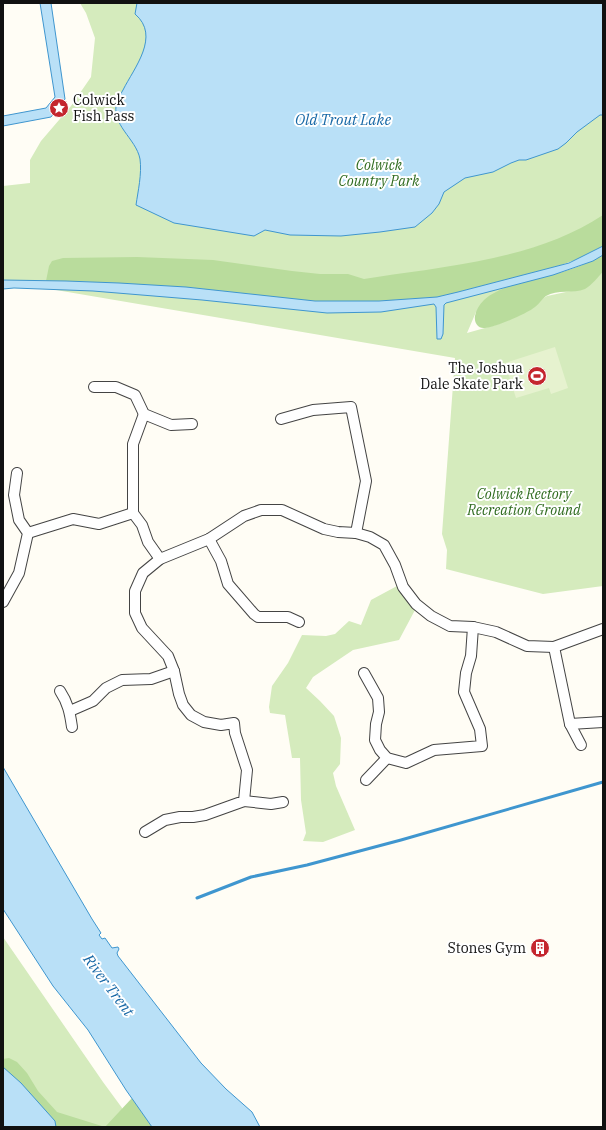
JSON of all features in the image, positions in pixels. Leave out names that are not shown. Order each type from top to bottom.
[{"type":"street","points":[[101,376],[98,387],[116,387],[135,395],[144,414],[171,425],[192,424]]},
{"type":"street","points":[[281,419],[313,410],[350,408],[366,481],[356,533]]},
{"type":"street","points":[[144,414],[133,444],[133,513],[142,525],[148,542],[160,558]]},
{"type":"street","points":[[3,602],[19,573],[28,533],[19,520],[14,495],[13,478]]},
{"type":"street","points":[[244,801],[247,770],[235,733],[234,723],[221,725],[209,723],[191,715],[183,705],[174,671],[168,656],[142,628],[135,612],[135,591],[143,573],[160,558],[209,539],[244,516],[261,510],[282,510],[324,529],[338,532],[356,533],[370,537],[384,545],[395,565],[404,587],[416,604],[432,616],[450,626],[473,627],[496,632],[527,646],[554,647],[603,629]]},
{"type":"street","points":[[28,533],[73,519],[99,524],[133,513]]},
{"type":"street","points":[[209,539],[221,561],[228,584],[254,614],[258,617],[288,617],[299,622]]},
{"type":"street","points":[[364,673],[378,698],[379,712],[376,724],[375,740],[380,750],[388,758],[406,764],[434,750],[482,746],[480,729],[464,692],[466,673],[471,656],[473,627]]},
{"type":"street","points":[[554,647],[570,724],[581,745]]},
{"type":"street","points":[[70,711],[93,701],[106,688],[122,680],[151,679],[174,671]]},
{"type":"street","points":[[60,691],[70,711],[72,727]]},
{"type":"street","points":[[570,724],[603,722]]},
{"type":"street","points":[[366,780],[388,758]]},
{"type":"street","points":[[145,832],[165,820],[180,817],[193,817],[244,801],[272,804],[283,802]]},
{"type":"green space","name":"Colwick Country Park","points":[[80,3],[603,3],[603,242],[476,312],[467,333],[499,324],[547,296],[585,288],[603,272],[603,586],[543,594],[446,569],[447,550],[442,534],[455,358],[3,281],[3,186],[30,183],[30,160],[41,141],[71,106],[91,77],[95,38],[86,13]]},
{"type":"green space","points":[[603,215],[603,246],[578,259],[561,265],[437,297],[378,301],[315,301],[166,286],[75,281],[46,281],[49,266],[52,261],[63,258],[137,257],[213,260],[320,274],[348,274],[364,279],[464,264],[523,251],[578,230]]},
{"type":"green space","points":[[603,255],[603,272],[585,289],[550,294],[526,313],[496,326],[483,328],[478,326],[476,323],[475,316],[479,306],[491,295],[516,284],[572,269]]},
{"type":"green space","name":"The Joshua Dale Skate Park","points":[[555,347],[568,388],[551,394],[549,388],[516,398],[505,363]]},
{"type":"green space","points":[[397,586],[415,610],[399,640],[353,650],[313,677],[306,688],[334,716],[341,738],[340,764],[333,773],[336,786],[355,830],[323,842],[303,841],[306,833],[301,800],[300,758],[292,758],[285,715],[270,713],[269,707],[272,686],[288,663],[302,635],[326,636],[335,634],[349,621],[361,625],[371,600]]},
{"type":"green space","points":[[3,937],[103,1082],[136,1127],[3,1127]]},
{"type":"green space","points":[[9,1058],[17,1062],[27,1073],[38,1091],[57,1112],[105,1127],[56,1127],[55,1121],[21,1083],[3,1067],[3,1059]]},
{"type":"green space","points":[[132,1098],[152,1127],[105,1127]]},
{"type":"water","points":[[40,3],[51,3],[65,99],[51,117],[3,126],[3,116],[46,108],[55,97]]},
{"type":"water","name":"Old Trout Lake","points":[[137,3],[603,3],[603,115],[600,115],[577,132],[558,149],[526,160],[519,160],[493,172],[465,178],[444,192],[439,204],[432,213],[415,227],[341,236],[290,235],[265,230],[254,236],[174,223],[136,205],[140,176],[140,159],[138,151],[117,117],[117,100],[143,52],[146,42],[146,32],[142,23],[135,14]]},
{"type":"water","points":[[603,246],[603,255],[593,261],[553,275],[446,303],[444,305],[443,334],[441,339],[437,339],[436,307],[434,304],[381,312],[327,313],[202,300],[93,291],[14,288],[3,289],[3,280],[66,281],[186,287],[315,301],[379,301],[437,297],[569,263]]},
{"type":"water","name":"River Trent","points":[[3,767],[101,933],[99,935],[102,939],[105,938],[112,948],[118,947],[118,956],[201,1063],[226,1089],[252,1112],[260,1127],[152,1127],[126,1090],[88,1030],[53,986],[3,909]]},
{"type":"water","points":[[3,1067],[21,1083],[55,1121],[56,1127],[3,1127]]},
{"type":"waterway","points":[[197,898],[251,877],[307,865],[401,840],[603,782]]},
{"type":"place","name":"Colwick Fish Pass","points":[[59,108]]},
{"type":"place","name":"The Joshua Dale Skate Park","points":[[537,376]]},
{"type":"place","name":"Stones Gym","points":[[540,948]]},
{"type":"park label","name":"Colwick Rectory Recreation Ground","points":[[524,502]]}]
